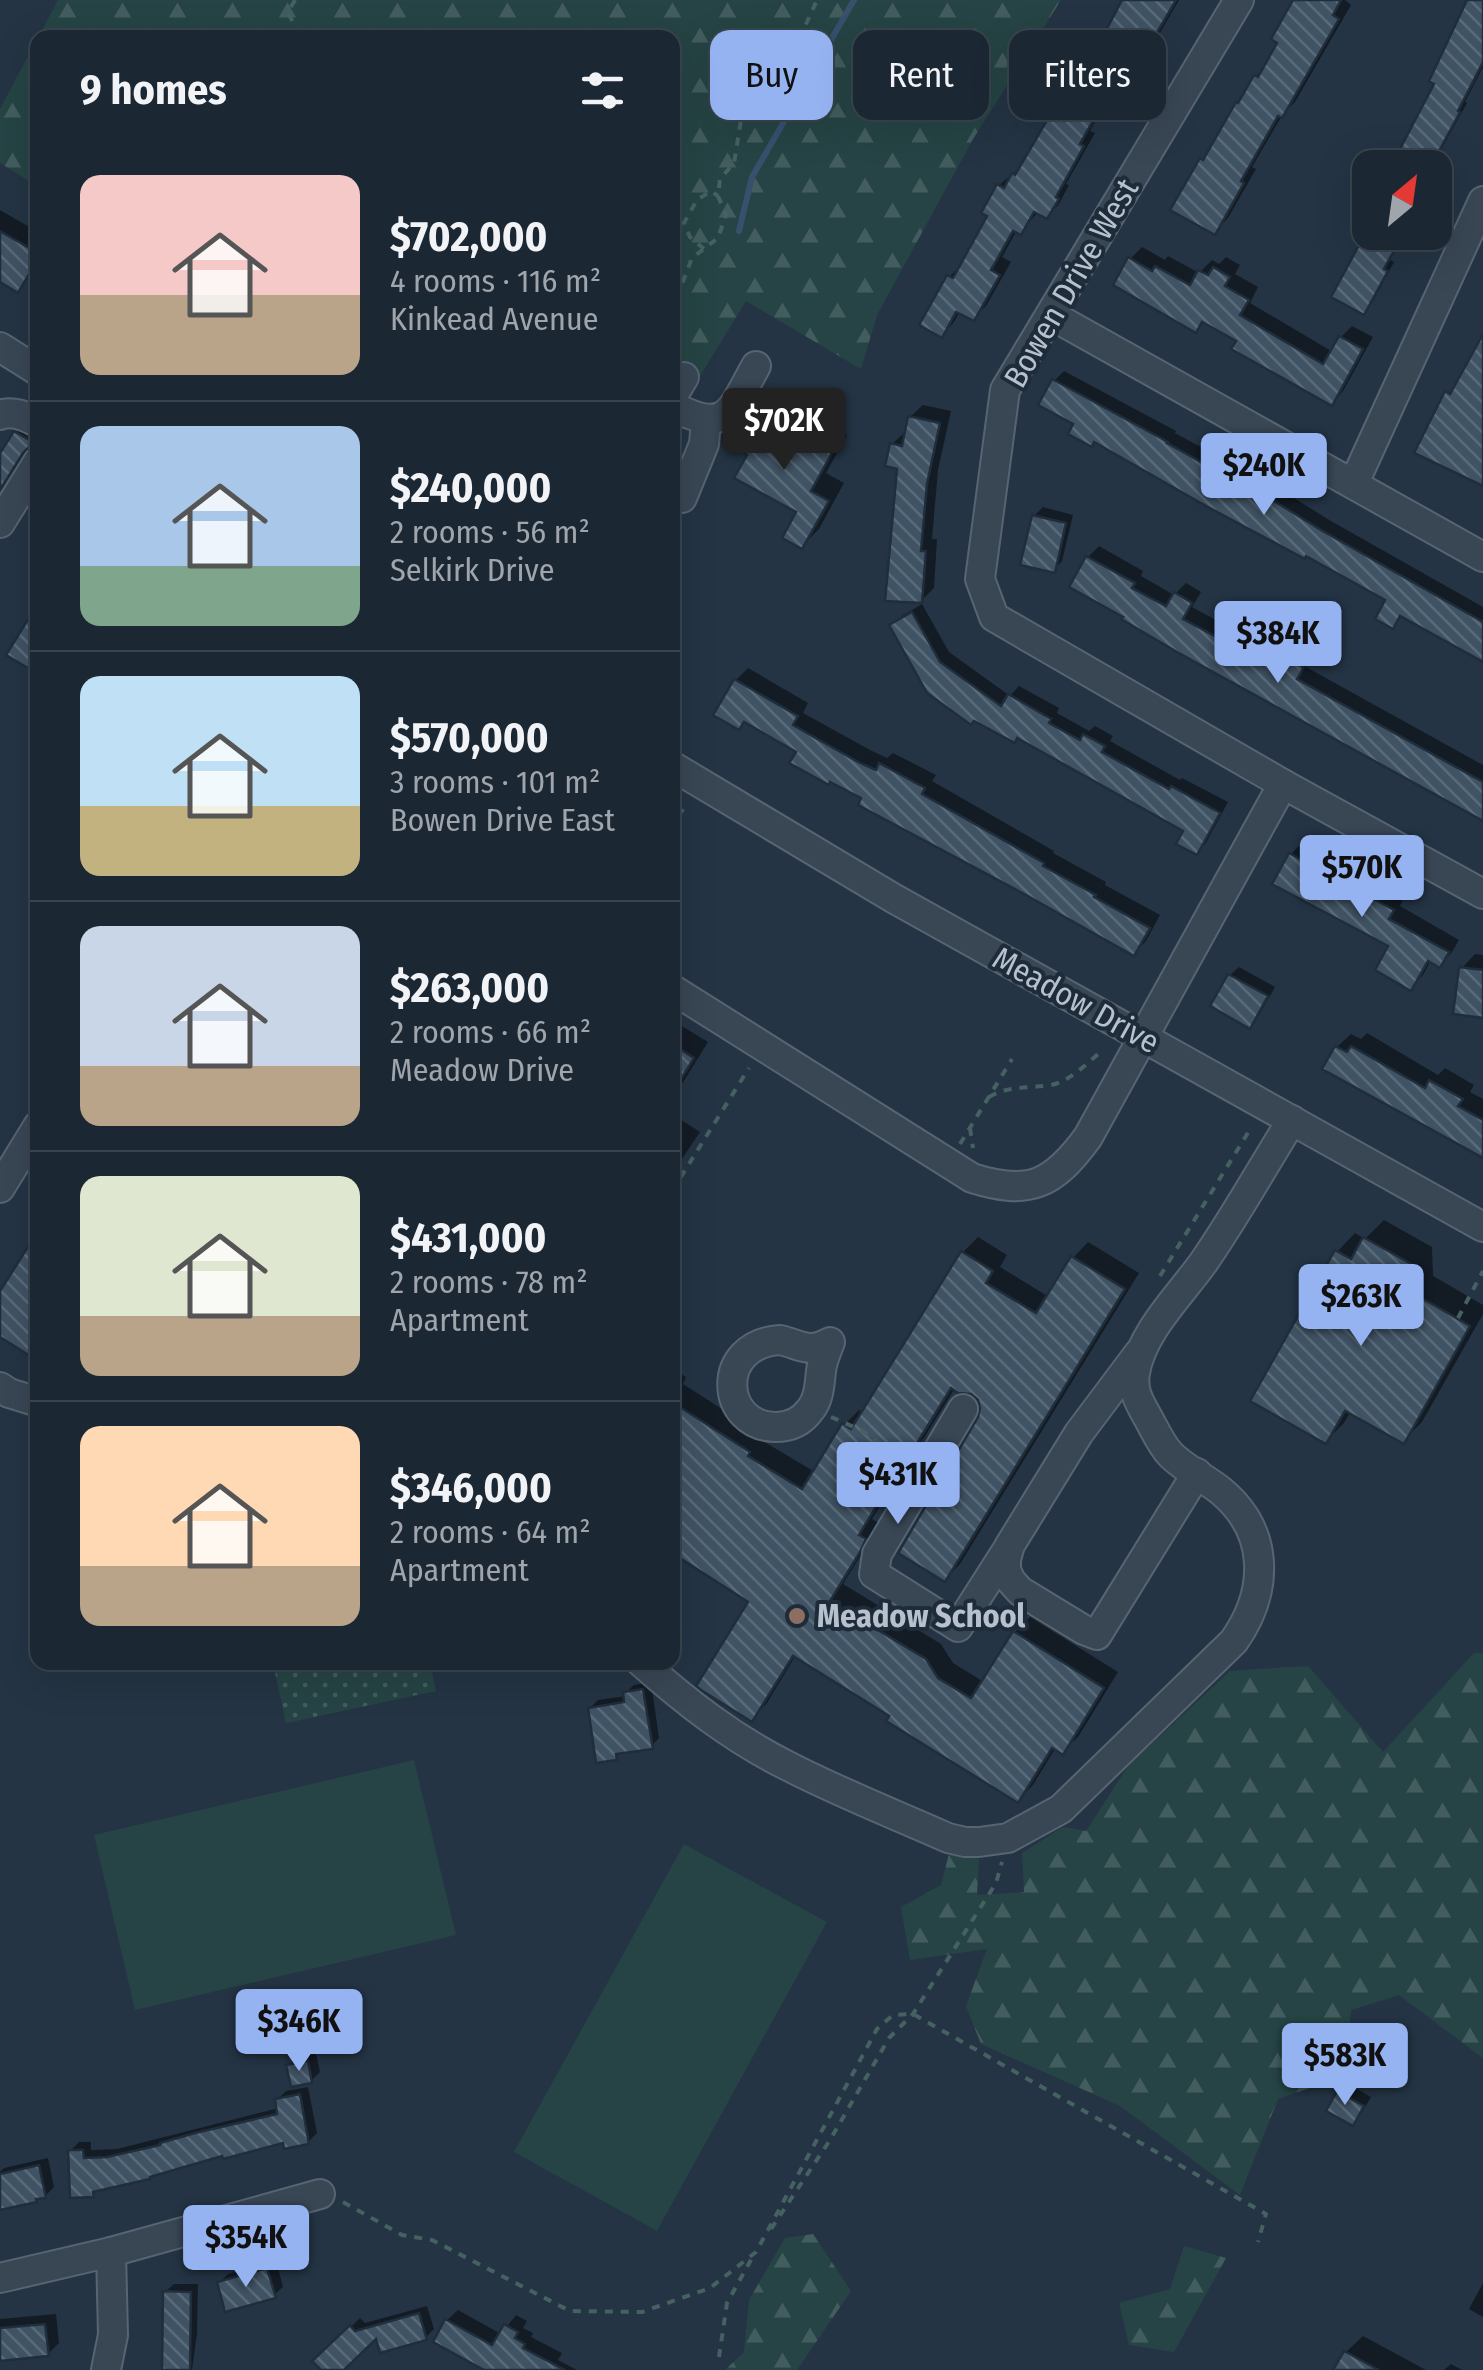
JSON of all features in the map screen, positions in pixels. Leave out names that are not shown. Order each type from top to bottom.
[{"type":"street","name":"Bowen Drive West","points":[[1239,0],[1005,390],[980,579],[994,616],[1283,784],[1483,894]]},
{"type":"street","points":[[1354,483],[1483,201]]},
{"type":"street","points":[[1051,315],[1483,558]]},
{"type":"street","points":[[0,347],[30,365]]},
{"type":"street","points":[[680,410],[706,421],[720,419],[736,402],[756,366]]},
{"type":"street","points":[[0,414],[8,412],[30,419]]},
{"type":"street","points":[[682,498],[704,444],[706,421]]},
{"type":"street","points":[[0,523],[30,475]]},
{"type":"street","name":"Meadow Drive","points":[[680,771],[893,898],[1483,1227]]},
{"type":"street","points":[[680,994],[972,1178],[999,1186],[1025,1186],[1049,1178],[1070,1162],[1088,1137],[1283,784]]},
{"type":"street","points":[[963,1409],[877,1554],[874,1574],[958,1628],[1079,1434],[1202,1264],[1292,1120]]},
{"type":"street","points":[[0,1188],[30,1139]]},
{"type":"street","points":[[650,1670],[696,1710],[786,1766],[948,1838],[979,1842],[1008,1838],[1061,1809],[1234,1641],[1246,1624],[1259,1583],[1256,1540],[1246,1520],[1225,1494],[1169,1454],[1137,1399],[1135,1373],[1143,1348]]},
{"type":"street","points":[[0,1387],[30,1399]]},
{"type":"street","points":[[1010,1545],[1006,1570],[1011,1582],[1036,1601],[1097,1634],[1197,1473]]},
{"type":"street","points":[[0,2278],[320,2194]]},
{"type":"street","points":[[106,2370],[114,2336],[110,2252]]},
{"type":"path","points":[[295,0],[288,12],[296,30]]},
{"type":"path","points":[[680,288],[692,258],[718,238],[726,215],[718,196],[720,179],[734,163],[742,114],[782,75],[817,0]]},
{"type":"path","points":[[704,250],[690,237],[684,223],[697,200],[711,191],[718,196]]},
{"type":"path","points":[[680,813],[683,808]]},
{"type":"path","points":[[989,1097],[1005,1088],[1061,1082],[1103,1050]]},
{"type":"path","points":[[958,1147],[1012,1059]]},
{"type":"path","points":[[680,1177],[754,1060]]},
{"type":"path","points":[[970,1128],[974,1156]]},
{"type":"path","points":[[1458,1318],[1483,1271]]},
{"type":"path","points":[[812,1408],[863,1431],[922,1478]]},
{"type":"path","points":[[320,2194],[336,2198],[402,2235],[432,2240],[570,2310],[642,2312],[710,2288],[756,2252],[830,2140],[889,2038],[914,2014],[996,1884],[1008,1838]]},
{"type":"path","points":[[719,2357],[727,2302],[876,2029],[893,2015],[914,2014],[1266,2214],[1258,2242]]},
{"type":"green space","points":[[58,0],[1061,0],[1042,30],[1009,30],[1009,82],[989,114],[989,30],[853,30],[853,120],[985,120],[877,315],[861,369],[746,301],[700,376],[680,365],[680,30],[42,30]]},
{"type":"green space","points":[[30,52],[30,182],[0,163],[0,109]]},
{"type":"green space","points":[[1474,1653],[1483,1653],[1483,2058],[1399,1995],[1351,2010],[1345,2076],[1278,2099],[1240,2195],[1120,2106],[981,2044],[966,2006],[987,1949],[910,1960],[901,1907],[941,1885],[949,1854],[979,1859],[977,1895],[1024,1892],[1022,1853],[1063,1827],[1086,1831],[1128,1766],[1230,1671],[1308,1666],[1383,1752]]},
{"type":"green space","points":[[275,1670],[432,1670],[436,1691],[286,1723]]},
{"type":"green space","points":[[414,1760],[456,1935],[135,2010],[94,1835]]},
{"type":"green space","points":[[684,1844],[827,1922],[657,2231],[514,2152]]},
{"type":"green space","points":[[813,2234],[851,2291],[797,2370],[725,2370],[744,2352],[749,2300],[785,2238]]},
{"type":"green space","points":[[1184,2246],[1226,2258],[1174,2352],[1129,2345],[1119,2303],[1170,2289]]},
{"type":"building","points":[[1122,0],[1176,0],[1159,30],[1106,30]]},
{"type":"building","points":[[1293,0],[1341,0],[1333,15],[1339,19],[1282,118],[1278,116],[1215,235],[1170,210],[1236,102],[1254,75],[1258,77],[1277,43],[1271,39]]},
{"type":"building","points":[[1467,0],[1483,0],[1483,62],[1440,150],[1399,150],[1434,84],[1429,81]]},
{"type":"building","points":[[1047,120],[1094,120],[1047,219],[1034,212],[1021,235],[1013,231],[991,270],[1000,275],[974,321],[956,312],[942,338],[919,325],[947,275],[953,278],[987,216],[981,213],[997,184],[1004,188],[1012,173],[1015,175]]},
{"type":"building","points":[[0,231],[30,248],[30,273],[18,293],[0,282]]},
{"type":"building","points":[[1356,250],[1394,250],[1384,269],[1388,271],[1364,315],[1331,297]]},
{"type":"building","points":[[1128,257],[1190,285],[1198,270],[1208,275],[1213,267],[1230,277],[1225,286],[1249,300],[1240,315],[1323,364],[1339,336],[1363,349],[1332,406],[1231,349],[1236,341],[1202,322],[1196,333],[1113,285]]},
{"type":"building","points":[[1483,334],[1483,486],[1414,453],[1445,391],[1450,394]]},
{"type":"building","points":[[1052,379],[1168,442],[1224,475],[1221,479],[1249,495],[1253,488],[1483,622],[1483,662],[1400,616],[1393,629],[1375,619],[1385,600],[1094,442],[1092,447],[1068,434],[1073,424],[1038,405]]},
{"type":"building","points":[[908,416],[940,423],[927,484],[921,551],[926,551],[922,603],[885,601],[897,469],[885,466],[890,443],[902,446]]},
{"type":"building","points":[[768,417],[832,453],[811,491],[829,501],[802,549],[782,538],[796,512],[734,478],[747,455],[722,441],[722,434],[737,427],[756,438]]},
{"type":"building","points":[[14,431],[30,440],[30,447],[0,490],[0,453]]},
{"type":"building","points":[[1032,515],[1066,523],[1055,573],[1020,565]]},
{"type":"building","points":[[1086,556],[1135,583],[1132,588],[1166,606],[1174,592],[1192,603],[1183,619],[1277,669],[1284,656],[1304,667],[1297,679],[1483,782],[1483,821],[1177,652],[1069,587]]},
{"type":"building","points":[[912,612],[940,662],[1001,706],[1008,694],[1051,719],[1049,723],[1080,740],[1083,734],[1105,746],[1102,752],[1220,813],[1197,855],[1176,844],[1183,831],[1017,738],[1015,743],[974,721],[971,725],[927,693],[889,625]]},
{"type":"building","points":[[30,616],[30,669],[6,655]]},
{"type":"building","points":[[734,679],[798,716],[793,725],[860,763],[876,770],[879,763],[925,788],[922,794],[1150,928],[1134,956],[858,805],[861,798],[789,763],[796,752],[744,722],[739,730],[713,715]]},
{"type":"building","points":[[1289,853],[1394,910],[1389,919],[1449,952],[1440,968],[1428,961],[1411,991],[1375,970],[1388,946],[1272,884]]},
{"type":"building","points":[[1459,967],[1483,970],[1483,1018],[1453,1014]]},
{"type":"building","points":[[1228,974],[1268,996],[1250,1029],[1210,1006]]},
{"type":"building","points":[[1335,1046],[1347,1052],[1351,1046],[1425,1088],[1429,1080],[1463,1099],[1458,1106],[1483,1120],[1483,1158],[1322,1069]]},
{"type":"building","points":[[680,1049],[694,1058],[680,1081]]},
{"type":"building","points":[[1363,1237],[1415,1266],[1415,1294],[1470,1326],[1404,1444],[1345,1411],[1326,1444],[1250,1401],[1335,1250],[1351,1259]]},
{"type":"building","points":[[30,1244],[30,1356],[0,1337],[0,1291]]},
{"type":"building","points":[[961,1251],[993,1271],[986,1283],[1036,1313],[1071,1256],[1125,1289],[945,1582],[898,1553],[978,1417],[978,1400],[951,1388],[909,1456],[892,1446],[871,1480],[886,1490],[859,1535],[866,1539],[860,1552],[830,1601],[926,1659],[938,1678],[971,1698],[1013,1631],[1104,1688],[1063,1755],[1052,1748],[1018,1803],[886,1721],[889,1716],[793,1656],[752,1722],[696,1686],[748,1602],[680,1558],[680,1407],[802,1489],[842,1423],[851,1429]]},
{"type":"building","points":[[643,1689],[653,1749],[616,1754],[617,1760],[596,1763],[588,1708],[624,1702],[623,1692]]},
{"type":"building","points":[[308,2061],[312,2083],[291,2087],[286,2065]]},
{"type":"building","points":[[1337,2091],[1364,2106],[1353,2126],[1326,2111]]},
{"type":"building","points":[[300,2094],[309,2144],[284,2149],[283,2143],[223,2159],[222,2156],[93,2192],[94,2197],[70,2198],[68,2150],[83,2150],[84,2158],[107,2157],[160,2145],[277,2114],[275,2099]]},
{"type":"building","points":[[39,2165],[46,2198],[0,2210],[0,2174]]},
{"type":"building","points":[[267,2268],[276,2298],[225,2312],[217,2282]]},
{"type":"building","points":[[163,2291],[191,2292],[190,2370],[162,2370]]},
{"type":"building","points":[[419,2313],[427,2340],[380,2353],[376,2339],[344,2370],[321,2370],[312,2361],[350,2325],[355,2331]]},
{"type":"building","points":[[445,2319],[492,2345],[504,2324],[518,2332],[515,2338],[525,2344],[523,2348],[565,2370],[484,2370],[433,2342]]},
{"type":"building","points":[[45,2324],[49,2356],[0,2361],[0,2328]]},
{"type":"building","points":[[1344,2351],[1379,2370],[1333,2370]]},
{"type":"waterway","points":[[739,231],[752,177],[854,0]]},
{"type":"place","name":"Meadow School","points":[[797,1616]]}]
